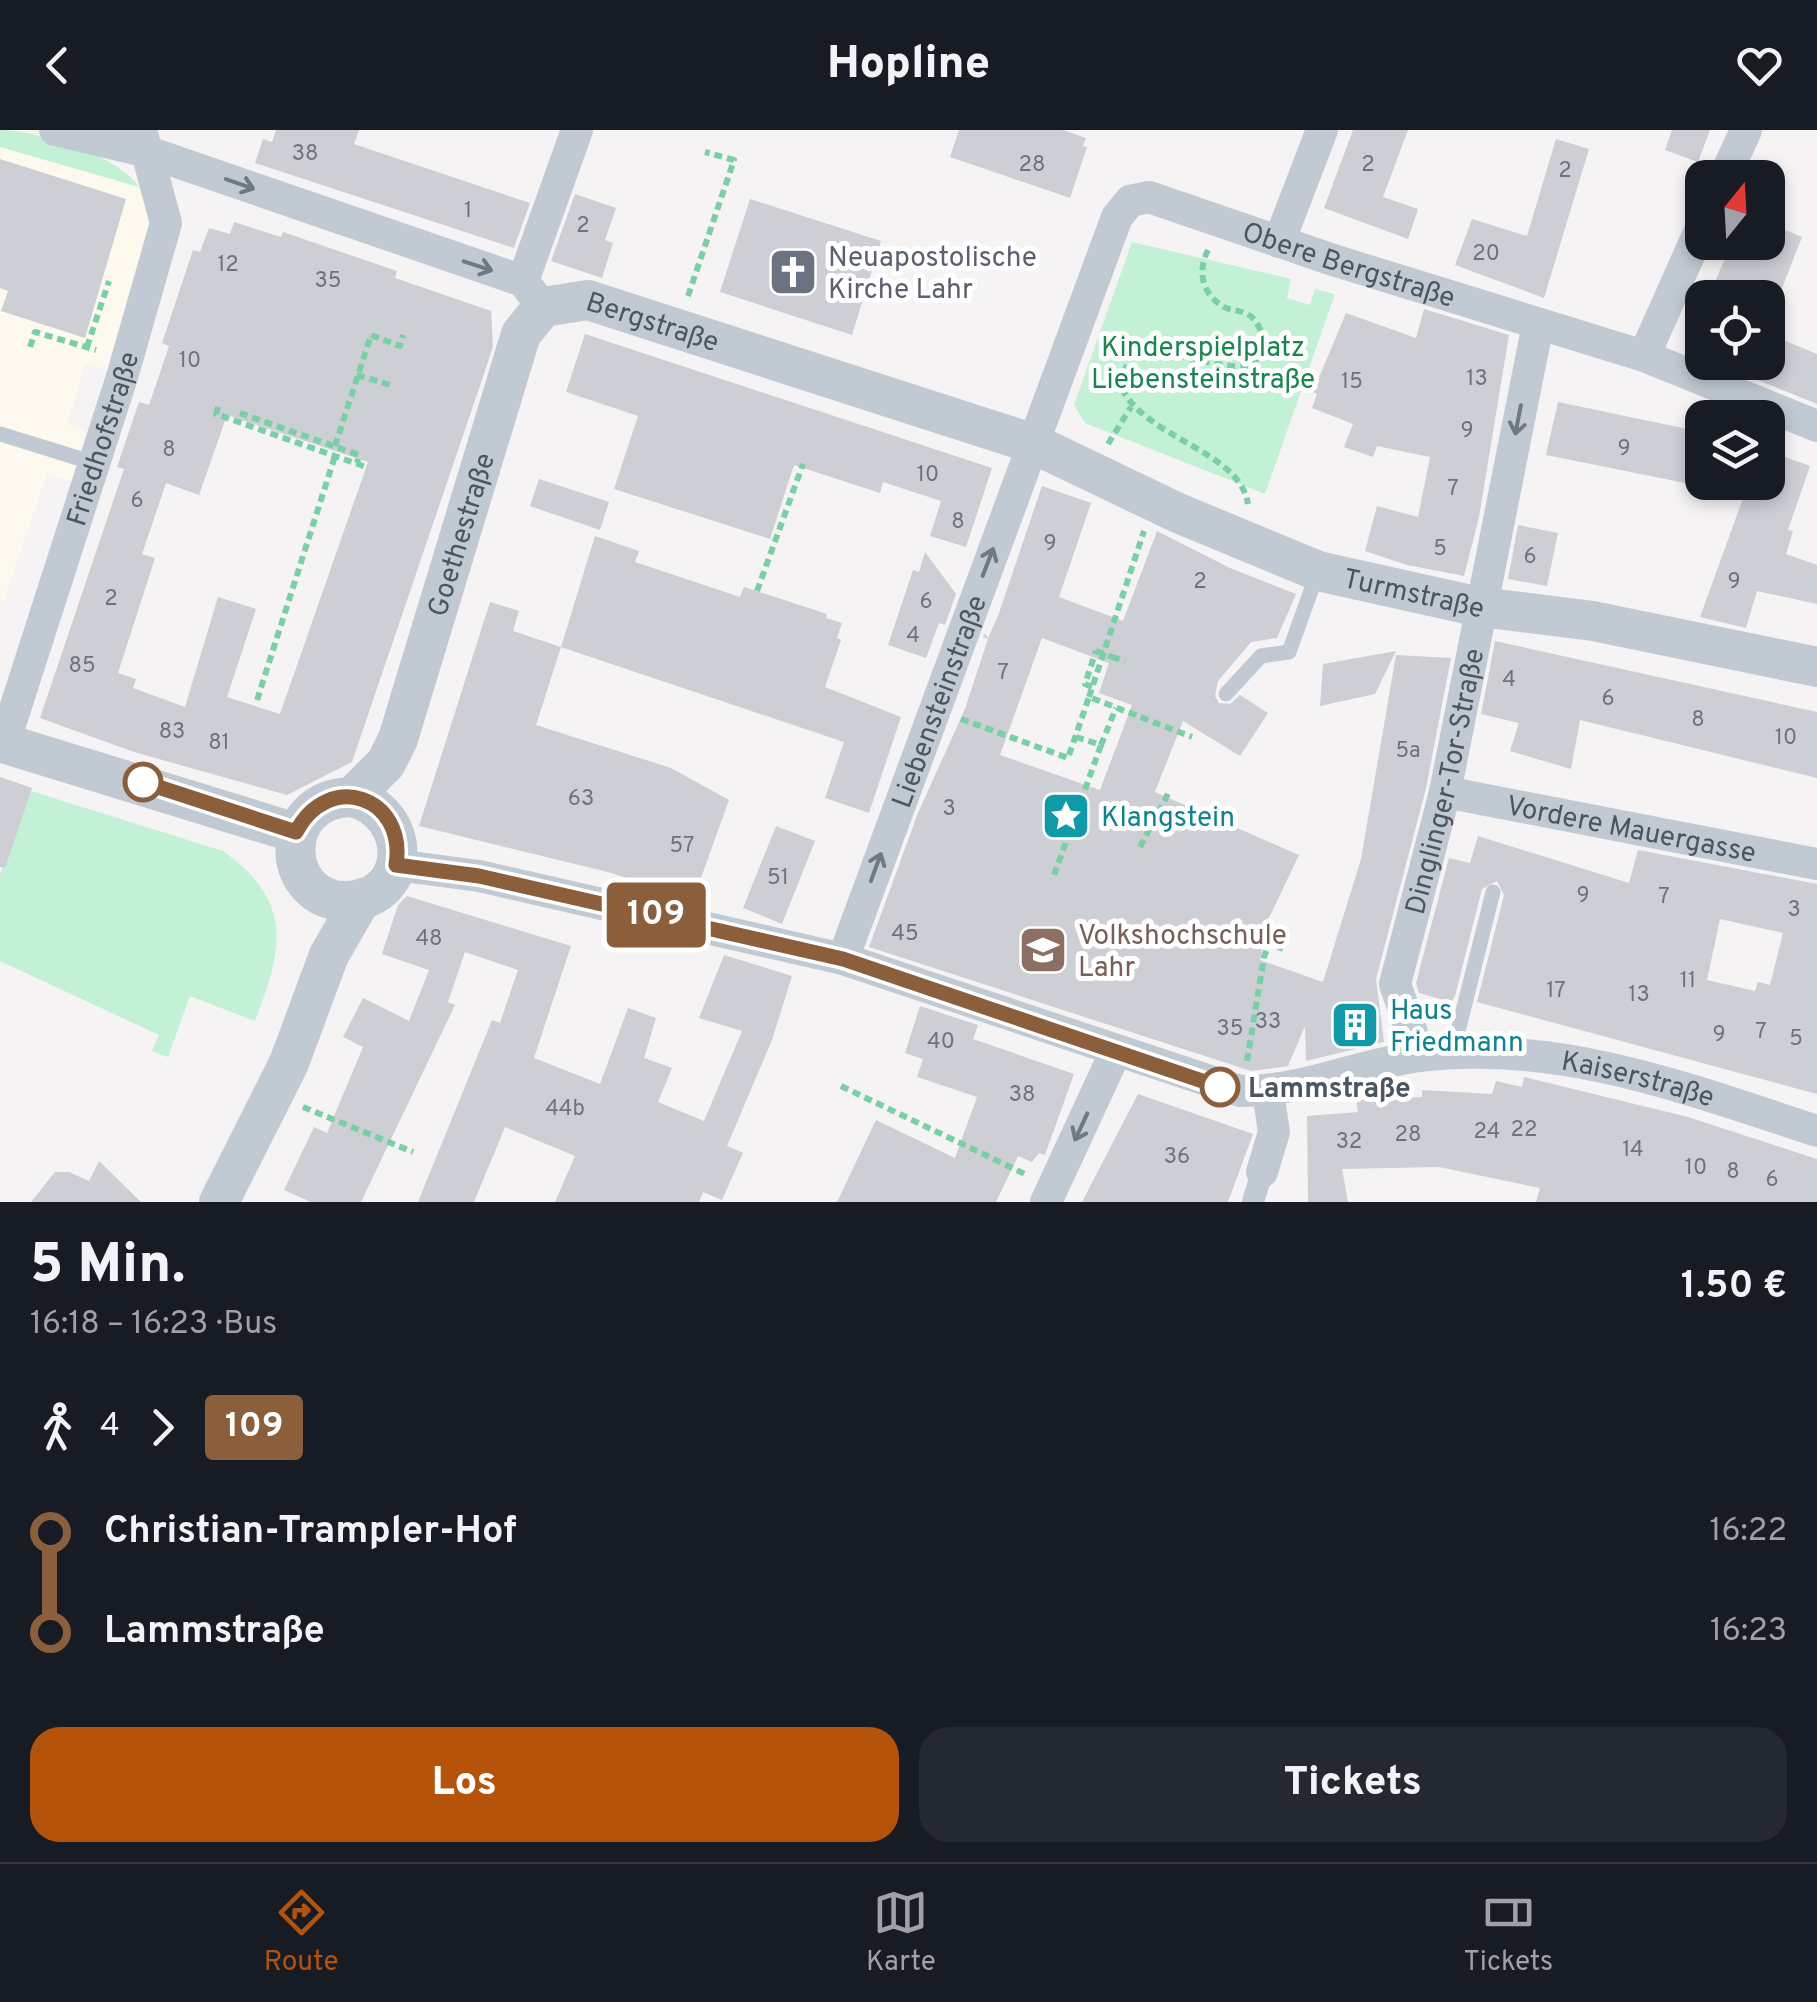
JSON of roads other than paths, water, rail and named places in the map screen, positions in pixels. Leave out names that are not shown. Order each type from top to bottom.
[{"type":"street","name":"Bergstraße","points":[[55,130],[144,141],[533,294],[588,300],[1034,444]]},
{"type":"street","points":[[533,294],[577,130]]},
{"type":"street","points":[[1279,242],[1322,130]]},
{"type":"street","points":[[1732,160],[1746,130]]},
{"type":"street","name":"Friedhofstraße","points":[[2,742],[94,463],[166,223],[144,141]]},
{"type":"street","name":"Obere Bergstraße","points":[[1034,444],[1117,217],[1130,201],[1149,197],[1279,242],[1644,356],[1817,426]]},
{"type":"street","points":[[1644,356],[1687,260]]},
{"type":"street","name":"Goethestraße","points":[[396,865],[397,836],[367,805],[398,739],[533,294]]},
{"type":"street","name":"Dinglinger-Tor-Straße","points":[[1436,1056],[1395,984],[1444,792],[1538,324]]},
{"type":"street","name":"Turmstraße","points":[[1034,444],[1154,502],[1318,570],[1480,606],[1594,621],[1817,667]]},
{"type":"street","name":"Liebensteinstraße","points":[[843,959],[1034,444]]},
{"type":"street","points":[[2,742],[296,832]]},
{"type":"street","name":"Vordere Mauergasse","points":[[1444,792],[1817,864]]},
{"type":"street","points":[[328,955],[320,894],[298,867],[296,832],[312,809],[324,802],[367,805]]},
{"type":"street","points":[[320,894],[348,901],[362,898],[377,891],[396,865],[479,876],[843,959],[1116,1051],[1254,1091],[1274,1132],[1258,1187]]},
{"type":"street","points":[[220,1202],[274,1095],[328,955],[362,898]]},
{"type":"street","points":[[1050,1194],[1116,1051]]},
{"type":"street","name":"Kaiserstraße","points":[[1254,1091],[1436,1056],[1501,1052],[1636,1072],[1817,1131]]},
{"type":"lane","points":[[0,434],[94,463]]},
{"type":"lane","points":[[1226,694],[1260,656],[1289,652],[1318,570]]},
{"type":"lane","points":[[1436,1056],[1493,892]]},
{"type":"place","name":"Neuapostolische Kirche Lahr","points":[[793,272]]},
{"type":"place","name":"Klangstein","points":[[1066,816]]},
{"type":"place","name":"Volkshochschule Lahr","points":[[1043,950]]},
{"type":"place","name":"Haus Friedmann","points":[[1355,1025]]},
{"type":"place","name":"Lammstraße","points":[[1220,1087]]},
{"type":"park label","name":"Kinderspielplatz Liebensteinstraße","points":[[1203,362]]}]
